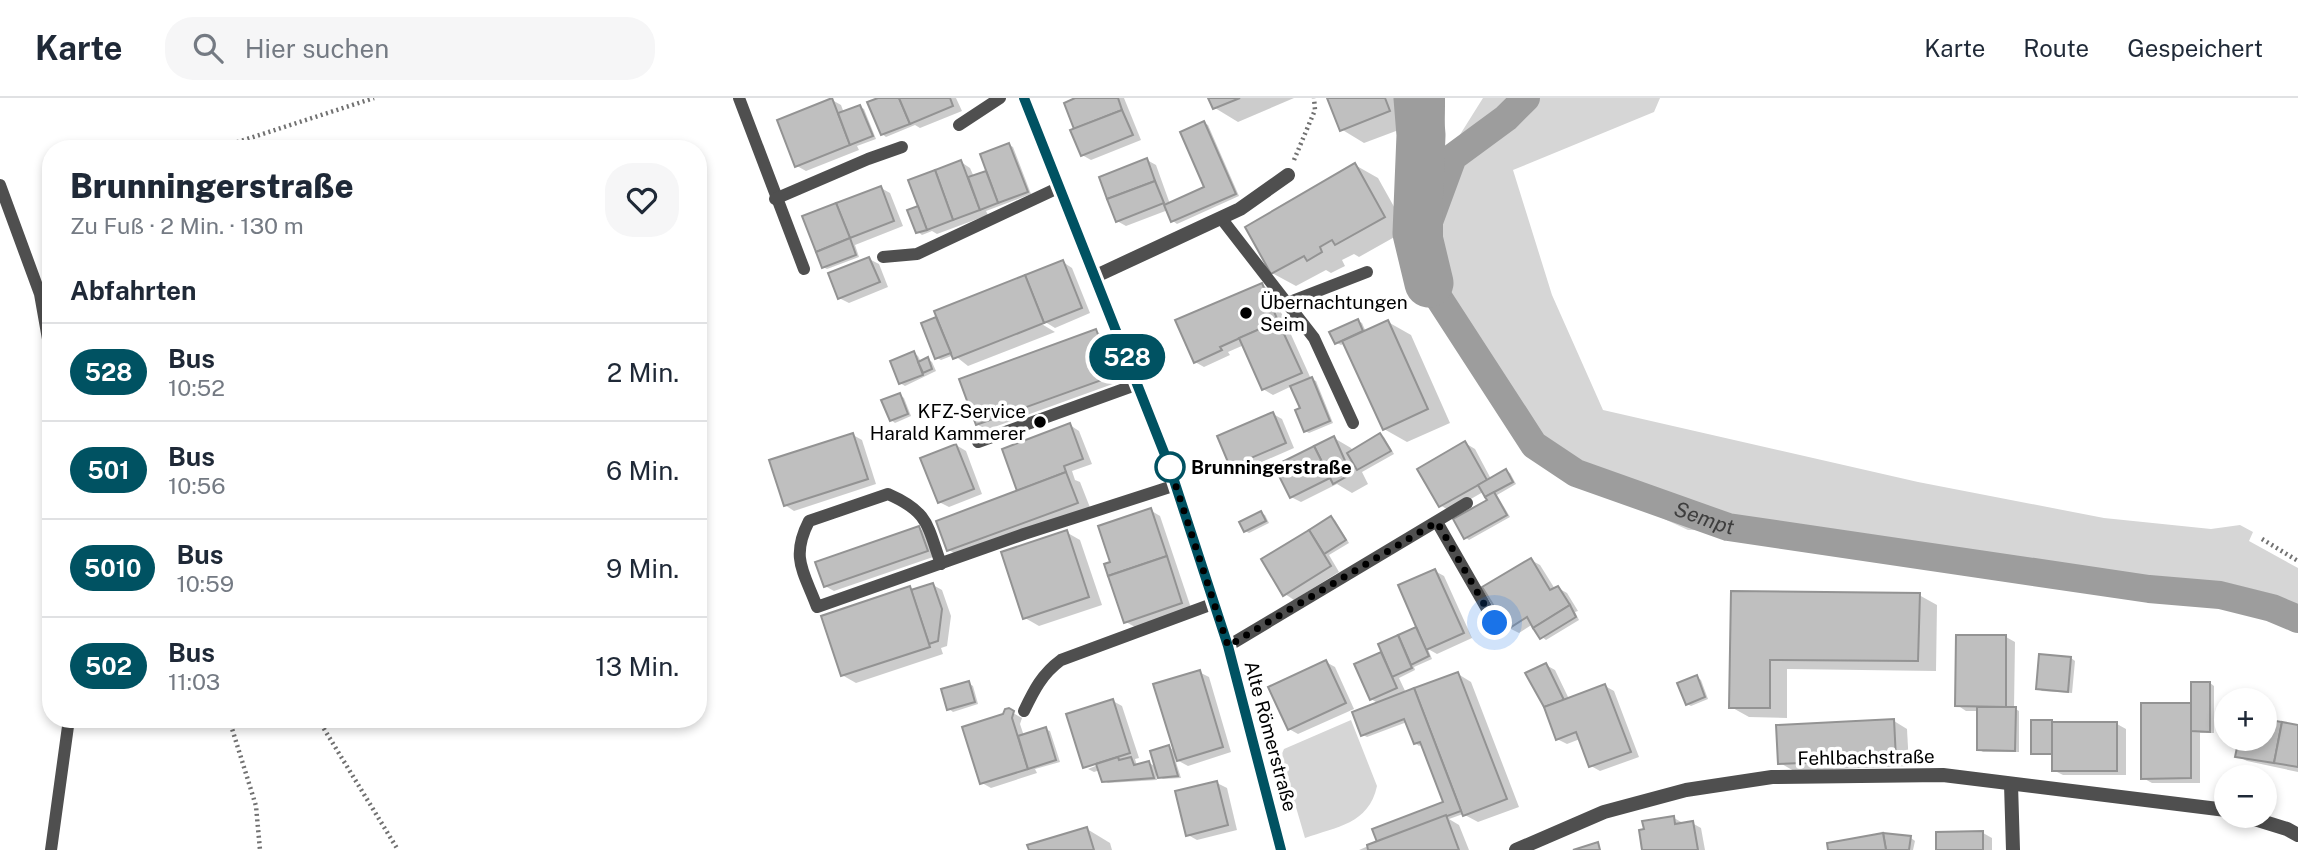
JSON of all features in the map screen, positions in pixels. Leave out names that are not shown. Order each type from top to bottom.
[{"type":"main road","name":"Alte Römerstraße","points":[[1024,98],[1176,485],[1228,646],[1281,850]]},
{"type":"street","points":[[1096,276],[1240,209],[1288,175]]},
{"type":"street","name":"Fehlbachstraße","points":[[1516,850],[1604,812],[1685,790],[1772,777],[1943,775],[2214,809]]},
{"type":"street","points":[[2011,784],[2013,850]]},
{"type":"street","points":[[2277,826],[2298,835]]},
{"type":"lane","points":[[739,98],[775,199],[804,269]]},
{"type":"lane","points":[[959,125],[1000,98]]},
{"type":"lane","points":[[775,199],[902,147]]},
{"type":"lane","points":[[0,185],[42,305]]},
{"type":"lane","points":[[883,257],[917,254],[1060,187]]},
{"type":"lane","points":[[1221,218],[1314,338],[1353,423]]},
{"type":"lane","points":[[1287,303],[1367,272]]},
{"type":"lane","points":[[978,442],[1138,384]]},
{"type":"lane","points":[[941,564],[924,518],[909,503],[888,494],[809,521],[800,539],[798,559],[817,607],[941,564],[1024,534],[1176,485]]},
{"type":"lane","points":[[1228,646],[1467,503]]},
{"type":"lane","points":[[1437,522],[1495,623]]},
{"type":"lane","points":[[1024,711],[1037,684],[1049,669],[1061,660],[1215,603]]},
{"type":"lane","points":[[51,850],[68,728]]},
{"type":"path","points":[[244,140],[374,98]]},
{"type":"path","points":[[1288,175],[1315,110],[1314,98]]},
{"type":"path","points":[[2262,540],[2298,561]]},
{"type":"path","points":[[232,728],[256,806],[260,850]]},
{"type":"path","points":[[323,728],[398,850]]},
{"type":"shaded area","points":[[1396,98],[1445,98],[1440,156],[1417,221],[1405,196],[1406,136],[1403,112]]},
{"type":"shaded area","points":[[1483,98],[1660,98],[1654,112],[1513,170],[1552,295],[1603,410],[1918,482],[2104,518],[2211,529],[2240,525],[2253,532],[2249,541],[2298,568],[2298,632],[2188,584],[1834,531],[1688,530],[1569,475],[1422,291],[1402,227]]},
{"type":"shaded area","points":[[1351,720],[1377,786],[1373,799],[1367,809],[1350,822],[1305,838],[1281,756],[1284,749]]},
{"type":"building","points":[[832,98],[850,145],[795,167],[777,120]]},
{"type":"building","points":[[878,98],[899,98],[910,124],[881,135],[867,102]]},
{"type":"building","points":[[899,98],[950,98],[953,106],[910,124]]},
{"type":"building","points":[[1075,98],[1118,98],[1122,110],[1074,129],[1064,103]]},
{"type":"building","points":[[1208,98],[1240,98],[1213,109]]},
{"type":"building","points":[[1327,98],[1385,98],[1390,111],[1340,131]]},
{"type":"building","points":[[860,105],[873,136],[850,145],[838,113]]},
{"type":"building","points":[[1122,110],[1133,135],[1081,156],[1070,130]]},
{"type":"building","points":[[1204,121],[1236,194],[1171,222],[1164,205],[1204,187],[1180,132]]},
{"type":"building","points":[[1009,143],[1028,192],[998,203],[980,154]]},
{"type":"building","points":[[1147,158],[1155,181],[1107,199],[1099,177]]},
{"type":"building","points":[[961,160],[980,210],[953,220],[935,170]]},
{"type":"building","points":[[1355,163],[1385,217],[1335,245],[1332,240],[1320,247],[1322,252],[1307,261],[1304,256],[1271,274],[1245,227]]},
{"type":"building","points":[[935,170],[953,220],[927,230],[908,180]]},
{"type":"building","points":[[986,171],[998,203],[980,210],[968,177]]},
{"type":"building","points":[[1155,181],[1164,203],[1116,222],[1107,199]]},
{"type":"building","points":[[881,186],[894,221],[850,238],[836,203]]},
{"type":"building","points":[[836,203],[850,238],[816,252],[802,216]]},
{"type":"building","points":[[918,206],[927,230],[916,233],[907,210]]},
{"type":"building","points":[[850,238],[856,255],[822,268],[816,252]]},
{"type":"building","points":[[869,257],[880,282],[838,299],[828,273]]},
{"type":"building","points":[[1063,260],[1082,308],[1044,323],[1025,275]]},
{"type":"building","points":[[1025,275],[1044,323],[953,359],[934,311]]},
{"type":"building","points":[[1262,283],[1278,321],[1220,347],[1222,350],[1194,363],[1175,320]]},
{"type":"building","points":[[936,317],[951,353],[935,359],[921,323]]},
{"type":"building","points":[[1358,319],[1363,331],[1335,344],[1329,332]]},
{"type":"building","points":[[1388,320],[1428,409],[1383,430],[1342,341]]},
{"type":"building","points":[[1278,321],[1302,373],[1262,390],[1239,338]]},
{"type":"building","points":[[1096,329],[1113,376],[976,425],[959,379]]},
{"type":"building","points":[[914,351],[923,375],[899,384],[890,361]]},
{"type":"building","points":[[928,357],[932,369],[923,373],[918,362]]},
{"type":"building","points":[[1312,377],[1330,421],[1304,432],[1295,410],[1300,408],[1290,386]]},
{"type":"building","points":[[900,393],[908,414],[890,421],[881,400]]},
{"type":"building","points":[[1273,412],[1286,443],[1230,467],[1217,436]]},
{"type":"building","points":[[1070,423],[1083,459],[1064,466],[1066,472],[1017,491],[1002,449]]},
{"type":"building","points":[[853,433],[868,479],[784,506],[769,460]]},
{"type":"building","points":[[1380,433],[1391,451],[1357,470],[1347,453]]},
{"type":"building","points":[[1334,436],[1351,474],[1333,484],[1314,446]]},
{"type":"building","points":[[1465,441],[1487,480],[1439,507],[1417,469]]},
{"type":"building","points":[[956,444],[974,489],[938,503],[920,458]]},
{"type":"building","points":[[1314,446],[1330,478],[1290,498],[1274,466]]},
{"type":"building","points":[[1506,469],[1513,482],[1485,497],[1478,485]]},
{"type":"building","points":[[1066,472],[1078,503],[947,551],[936,521]]},
{"type":"building","points":[[1494,492],[1507,515],[1464,539],[1453,519],[1487,500],[1485,497]]},
{"type":"building","points":[[1151,508],[1167,556],[1108,576],[1104,564],[1110,562],[1098,526]]},
{"type":"building","points":[[1261,511],[1266,521],[1244,532],[1239,522]]},
{"type":"building","points":[[1331,516],[1346,540],[1324,554],[1309,530]]},
{"type":"building","points":[[919,526],[928,551],[824,587],[815,562]]},
{"type":"building","points":[[1067,530],[1089,597],[1023,619],[1001,552]]},
{"type":"building","points":[[1309,530],[1331,566],[1283,596],[1261,559]]},
{"type":"building","points":[[1167,556],[1182,603],[1124,623],[1108,576]]},
{"type":"building","points":[[1531,558],[1550,590],[1558,586],[1570,605],[1533,628],[1527,617],[1508,629],[1482,587]]},
{"type":"building","points":[[1435,569],[1464,633],[1426,650],[1398,585]]},
{"type":"building","points":[[933,583],[942,609],[938,641],[929,644],[911,590]]},
{"type":"building","points":[[910,586],[930,647],[841,676],[821,616]]},
{"type":"building","points":[[1731,591],[1920,593],[1918,661],[1770,660],[1770,708],[1729,708]]},
{"type":"building","points":[[1570,605],[1576,617],[1540,639],[1533,628]]},
{"type":"building","points":[[1416,627],[1429,656],[1411,665],[1398,635]]},
{"type":"building","points":[[1398,635],[1412,668],[1392,677],[1378,644]]},
{"type":"building","points":[[1956,635],[2006,635],[2006,707],[1955,706]]},
{"type":"building","points":[[1381,652],[1397,688],[1370,700],[1354,664]]},
{"type":"building","points":[[2039,654],[2071,657],[2068,692],[2036,689]]},
{"type":"building","points":[[1326,660],[1346,703],[1288,730],[1268,687]]},
{"type":"building","points":[[1546,663],[1564,700],[1544,707],[1525,673]]},
{"type":"building","points":[[1200,670],[1223,747],[1177,761],[1153,684]]},
{"type":"building","points":[[1458,672],[1507,799],[1463,816],[1414,688]]},
{"type":"building","points":[[1697,675],[1705,697],[1686,705],[1677,683]]},
{"type":"building","points":[[969,681],[975,702],[947,710],[941,689]]},
{"type":"building","points":[[2191,682],[2210,682],[2210,732],[2191,731]]},
{"type":"building","points":[[1605,684],[1631,752],[1589,767],[1576,732],[1556,740],[1544,707]]},
{"type":"building","points":[[1414,688],[1461,811],[1377,842],[1372,829],[1443,802],[1420,742],[1414,744],[1404,719],[1361,736],[1352,712]]},
{"type":"building","points":[[1113,699],[1130,753],[1083,768],[1066,714]]},
{"type":"building","points":[[2141,703],[2191,703],[2191,778],[2141,779]]},
{"type":"building","points":[[1977,707],[2016,707],[2015,751],[1977,750]]},
{"type":"building","points":[[1005,709],[1014,711],[1012,718],[1028,769],[980,784],[962,727],[1003,714]]},
{"type":"building","points":[[1894,719],[1896,759],[1778,764],[1776,725]]},
{"type":"building","points":[[2031,720],[2052,720],[2052,754],[2031,754]]},
{"type":"building","points":[[2277,721],[2282,722],[2277,748]]},
{"type":"building","points":[[2052,722],[2117,722],[2117,771],[2052,771]]},
{"type":"building","points":[[2282,722],[2298,725],[2298,767],[2274,763]]},
{"type":"building","points":[[1046,727],[1056,760],[1028,769],[1018,736]]},
{"type":"building","points":[[1169,745],[1178,776],[1158,778],[1150,751]]},
{"type":"building","points":[[2236,751],[2276,751],[2274,763],[2235,757]]},
{"type":"building","points":[[1118,757],[1119,760],[1131,757],[1134,765],[1149,761],[1154,778],[1102,782],[1096,764]]},
{"type":"building","points":[[1217,781],[1228,825],[1186,836],[1175,791]]},
{"type":"building","points":[[1446,815],[1459,850],[1368,850],[1367,845]]},
{"type":"building","points":[[1674,816],[1675,824],[1693,821],[1698,850],[1642,850],[1639,830],[1644,829],[1642,821]]},
{"type":"building","points":[[1087,827],[1094,850],[1029,850],[1027,845]]},
{"type":"building","points":[[1983,831],[1983,850],[1936,850],[1936,832]]},
{"type":"building","points":[[1883,833],[1911,836],[1909,850],[1886,850]]},
{"type":"building","points":[[1883,833],[1886,850],[1828,850],[1827,843]]},
{"type":"building","points":[[1598,842],[1600,850],[1573,850]]},
{"type":"waterway","points":[[1418,98],[1421,135],[1417,233],[1429,283]]},
{"type":"waterway","name":"Sempt","points":[[1526,98],[1506,118],[1453,157],[1429,222],[1429,283],[1534,445],[1576,473],[1728,527],[2149,589],[2220,595],[2272,608],[2298,619]]},
{"type":"bus line","name":"528","points":[[1024,98],[1169,465],[1228,646],[1281,850]]},
{"type":"place","name":"Übernachtungen Seim","points":[[1246,313]]},
{"type":"place","name":"KFZ-Service Harald Kammerer","points":[[1040,422]]},
{"type":"place","name":"Brunningerstraße","points":[[1170,467]]},
{"type":"route","points":[[1170,467],[1169,465],[1228,646],[1437,522],[1495,623]]}]
